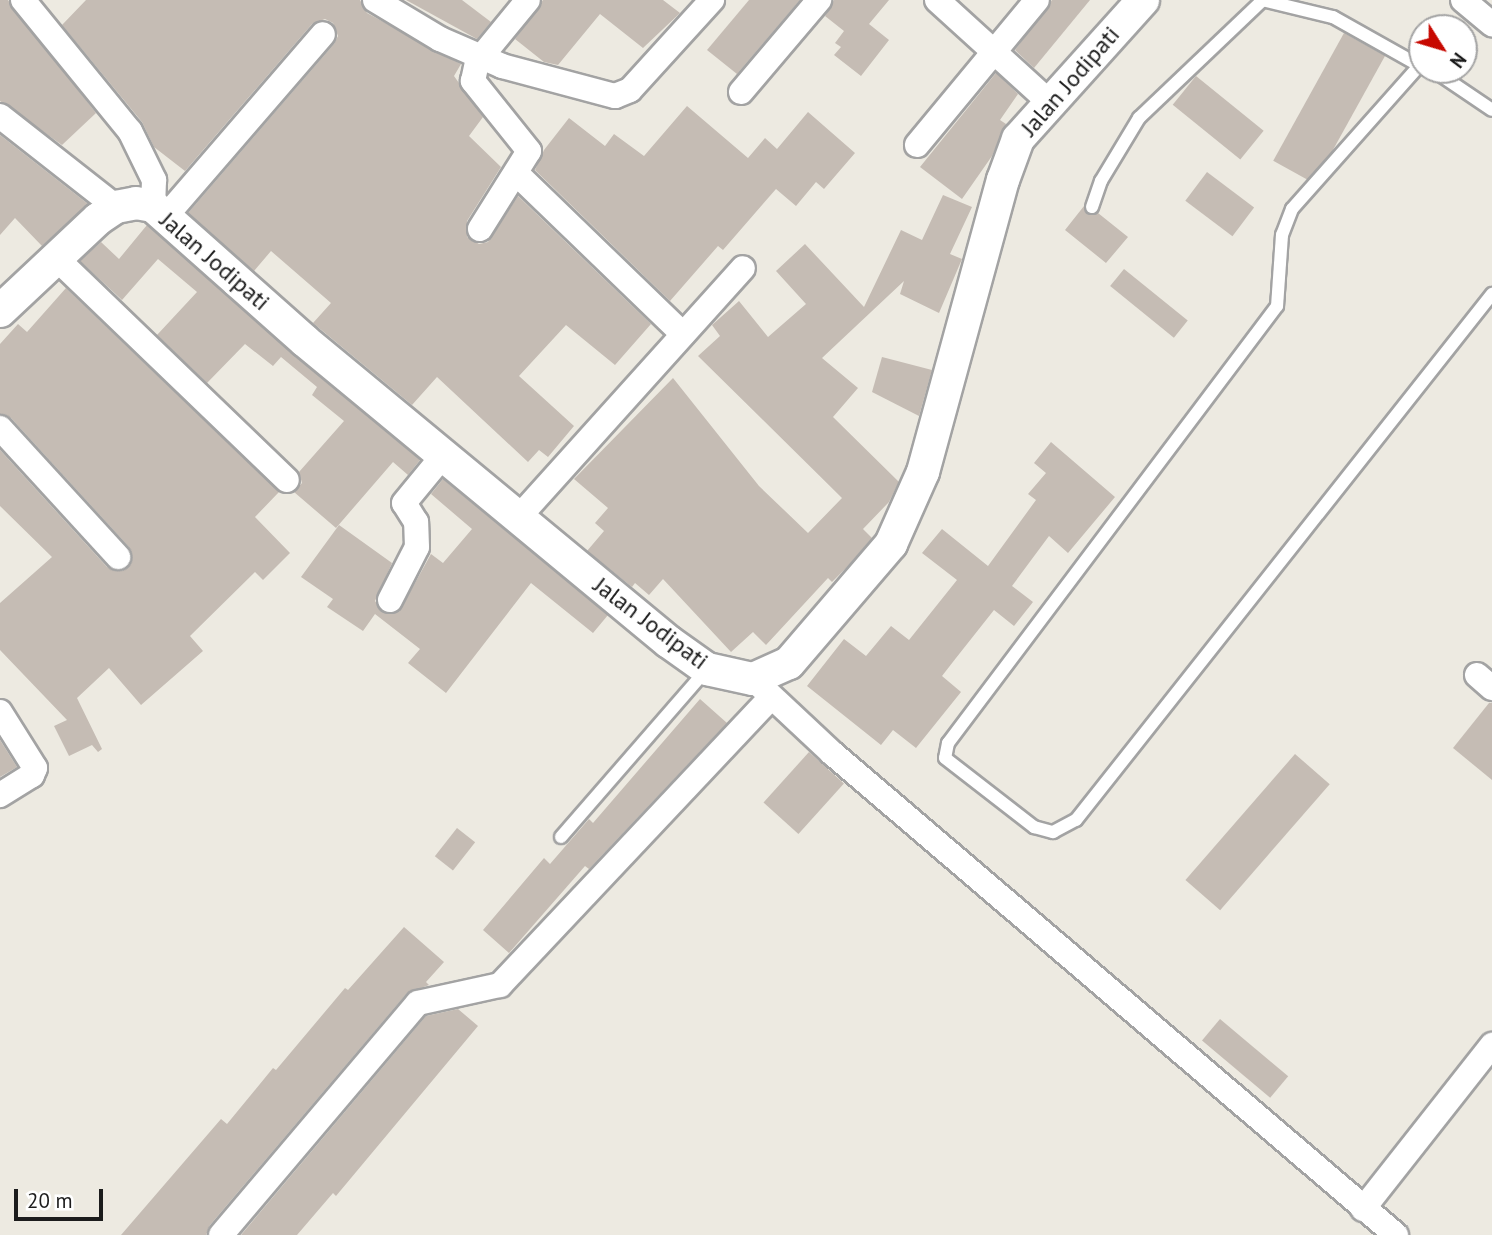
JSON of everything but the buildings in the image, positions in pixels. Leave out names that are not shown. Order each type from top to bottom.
[{"type":"street","points":[[23,0],[130,131],[154,180],[160,211]]},
{"type":"street","points":[[480,229],[528,149],[477,90],[478,63],[528,0]]},
{"type":"street","points":[[377,1],[478,63],[619,96],[630,90],[712,0]]},
{"type":"street","points":[[741,92],[819,0]]},
{"type":"street","points":[[937,0],[1048,101]]},
{"type":"street","points":[[917,145],[1037,0]]},
{"type":"street","name":"Jalan Jodipati","points":[[116,207],[136,203],[160,211],[305,341],[445,453],[518,518],[707,668],[761,688],[789,663],[891,544],[923,472],[1003,180],[1018,139],[1048,101],[1143,0]]},
{"type":"street","points":[[1462,0],[1492,24]]},
{"type":"street","points":[[160,211],[323,34]]},
{"type":"street","points":[[0,116],[116,207],[4,301]]},
{"type":"street","points":[[516,173],[682,334]]},
{"type":"street","points":[[54,257],[287,480]]},
{"type":"street","points":[[518,518],[743,268]]},
{"type":"street","points":[[0,428],[118,557]]},
{"type":"street","points":[[390,600],[417,547],[416,522],[410,496],[445,453]]},
{"type":"street","points":[[221,1235],[418,1003],[500,985],[761,688],[1396,1235]]},
{"type":"street","points":[[0,712],[35,768],[32,775],[0,794]]},
{"type":"street","points":[[1363,1209],[1492,1045]]},
{"type":"lane","points":[[1092,207],[1101,181],[1139,118],[1263,0],[1333,17],[1408,59]]},
{"type":"lane","points":[[1408,79],[1292,209],[1283,228],[1277,306],[947,743],[945,758],[1034,827],[1053,832],[1076,820],[1492,294]]},
{"type":"lane","points":[[1454,84],[1492,110]]},
{"type":"lane","points":[[561,837],[707,668]]}]
